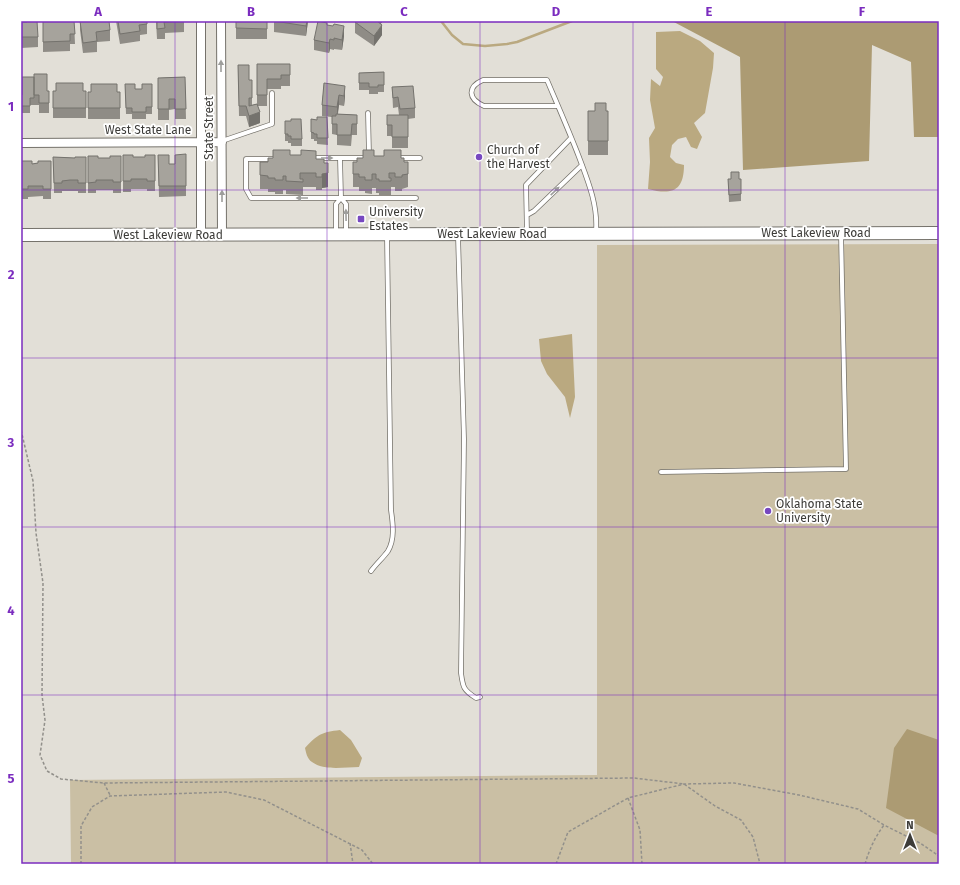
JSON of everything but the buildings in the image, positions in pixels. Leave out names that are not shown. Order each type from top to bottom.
[{"type":"main road","name":"West Lakeview Road","points":[[21,235],[939,233]]},
{"type":"street","name":"State Street","points":[[200,21],[202,234]]},
{"type":"street","name":"State Street","points":[[221,21],[222,234]]},
{"type":"street","name":"West State Lane","points":[[21,142],[222,142]]},
{"type":"lane","points":[[558,106],[484,106],[476,102],[472,97],[472,90],[476,84],[483,80],[547,80],[558,106],[582,165],[594,200],[597,219],[596,234]]},
{"type":"lane","name":"West State Lane","points":[[222,142],[272,124],[272,93]]},
{"type":"lane","points":[[368,113],[368,158]]},
{"type":"lane","points":[[527,234],[526,185],[571,138]]},
{"type":"lane","points":[[309,158],[376,158]]},
{"type":"lane","points":[[340,158],[341,198],[346,204],[341,234]]},
{"type":"lane","points":[[390,158],[420,158]]},
{"type":"lane","points":[[278,159],[246,159],[246,189],[251,198],[416,198]]},
{"type":"lane","points":[[527,215],[534,211],[582,165]]},
{"type":"lane","points":[[341,198],[336,204],[341,234]]},
{"type":"lane","points":[[371,571],[388,552],[393,528],[391,510],[387,234]]},
{"type":"lane","points":[[458,234],[464,439],[461,673],[462,686],[467,693],[476,698],[480,697]]},
{"type":"lane","points":[[661,472],[846,468],[842,234]]},
{"type":"path","points":[[21,430],[33,481],[36,533],[43,582],[42,695],[45,720],[40,755],[47,771],[61,779],[104,782],[634,778],[684,784],[734,783],[798,795],[858,809],[884,825],[920,843],[939,856]]},
{"type":"path","points":[[104,782],[110,796]]},
{"type":"path","points":[[556,864],[568,832],[628,798],[684,784],[715,806],[741,820],[753,837],[760,864]]},
{"type":"path","points":[[81,864],[81,826],[92,807],[110,796],[226,792],[264,800],[362,850],[373,864]]},
{"type":"path","points":[[628,798],[640,830],[642,864]]},
{"type":"path","points":[[866,864],[868,853],[877,834],[884,825]]},
{"type":"path","points":[[350,844],[353,864]]},
{"type":"shaded area","points":[[672,21],[939,21],[939,137],[914,137],[911,62],[872,45],[869,161],[743,170],[740,57]]},
{"type":"shaded area","points":[[680,31],[700,41],[714,53],[713,68],[705,113],[694,123],[702,137],[697,149],[691,147],[686,137],[678,139],[672,145],[670,157],[676,163],[684,165],[682,181],[675,189],[663,192],[648,189],[650,162],[649,138],[655,128],[650,100],[651,79],[660,86],[663,77],[656,69],[656,32]]},
{"type":"shaded area","name":"Oklahoma State University","points":[[939,244],[939,864],[71,864],[70,780],[597,775],[597,245]]},
{"type":"shaded area","points":[[572,334],[575,397],[570,418],[565,397],[547,374],[541,361],[539,339]]},
{"type":"shaded area","points":[[907,729],[939,740],[939,836],[886,808],[894,748]]},
{"type":"shaded area","points":[[340,730],[351,740],[362,758],[359,767],[328,768],[322,767],[310,761],[305,748],[309,743],[321,734]]},
{"type":"waterway","points":[[441,21],[452,35],[463,44],[485,46],[517,42],[572,21]]},
{"type":"place","name":"Church of the Harvest","points":[[479,157]]},
{"type":"place","name":"University Estates","points":[[361,219]]},
{"type":"place","name":"Oklahoma State University","points":[[768,511]]}]
